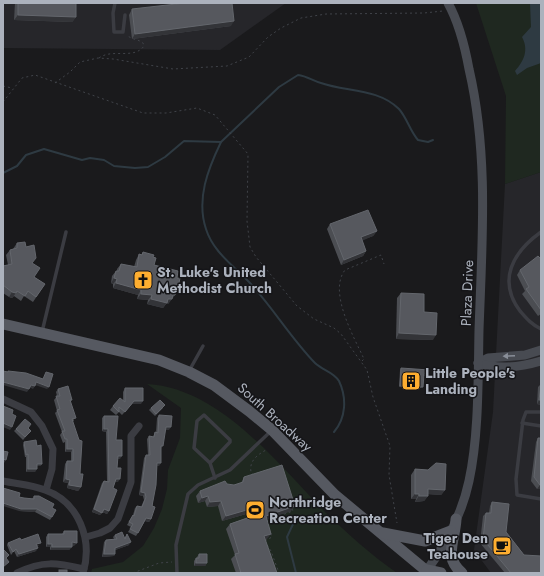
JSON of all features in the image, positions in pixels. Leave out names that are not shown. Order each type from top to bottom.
[{"type":"main road","name":"South Broadway","points":[[3,324],[140,355],[189,372],[226,393],[272,430],[336,495],[427,572],[441,573]]},
{"type":"main road","points":[[456,520],[451,557],[453,564],[462,573]]},
{"type":"main road","points":[[380,532],[425,541],[451,531]]},
{"type":"street","name":"Plaza Drive","points":[[427,572],[456,520],[470,479],[475,434],[483,175],[481,138],[477,106],[467,59],[451,5]]},
{"type":"street","points":[[478,363],[488,358],[525,355],[541,350]]},
{"type":"street","points":[[478,363],[487,366],[506,367],[527,365],[541,361]]},
{"type":"street","points":[[3,399],[31,412],[42,426],[52,449],[52,469],[46,490]]},
{"type":"street","points":[[86,537],[110,528],[118,519],[131,482],[131,436],[139,426]]},
{"type":"street","points":[[3,480],[46,490],[62,500],[74,512],[86,537],[87,554],[83,571],[58,563],[44,563],[17,573]]},
{"type":"lane","points":[[116,3],[113,14],[113,30],[117,33],[124,32],[125,15]]},
{"type":"lane","points":[[42,333],[66,232]]},
{"type":"lane","points":[[541,232],[516,257],[512,263],[509,277],[509,288],[516,305],[530,324],[541,329]]},
{"type":"lane","points":[[189,372],[203,346]]},
{"type":"lane","points":[[541,412],[526,412],[522,423],[516,479],[517,494],[541,499]]},
{"type":"lane","points":[[210,463],[230,442],[230,440],[206,415],[204,415],[197,421],[194,448],[210,463],[215,478]]},
{"type":"lane","points":[[522,423],[541,426]]},
{"type":"lane","points":[[177,573],[176,545],[188,494],[198,485],[230,470],[272,430]]},
{"type":"path","points":[[98,58],[173,69],[227,66],[249,57],[268,37],[281,28],[301,18],[326,14],[424,13],[451,5]]},
{"type":"path","points":[[54,83],[70,72],[80,62],[98,58],[109,53],[136,52],[141,50],[144,43],[138,39],[133,40],[124,32]]},
{"type":"path","points":[[3,102],[12,88],[22,78],[35,76],[143,113],[166,113],[197,108],[215,115],[248,154],[247,221],[250,247],[256,257],[297,306],[314,319],[334,328],[341,334],[367,370],[373,397],[390,446],[389,475],[397,523]]},
{"type":"path","points":[[3,86],[12,88]]},
{"type":"path","points":[[362,362],[364,359],[344,315],[339,291],[342,274],[345,270],[381,255],[384,264]]},
{"type":"path","points":[[257,476],[252,474],[250,465],[258,455],[266,450]]},
{"type":"path","points":[[279,573],[271,551],[264,541],[272,537],[267,520],[293,511],[291,507]]},
{"type":"path","points":[[133,573],[159,564],[176,562]]},
{"type":"shaded area","points":[[3,3],[286,3],[220,50],[3,48]]},
{"type":"shaded area","points":[[476,3],[541,3],[541,172],[505,184],[506,96]]},
{"type":"shaded area","points":[[530,3],[541,3],[541,63],[527,68],[517,75],[515,71],[523,59],[525,51],[522,37],[531,27]]},
{"type":"shaded area","points":[[541,172],[541,573],[491,573],[474,550],[493,412],[505,184]]},
{"type":"shaded area","points":[[147,384],[174,389],[199,399],[223,414],[267,451],[342,528],[369,552],[397,573],[91,573],[92,569],[123,562],[143,546],[154,528],[162,509],[167,489],[168,470],[180,438],[181,408]]},
{"type":"building","points":[[18,3],[76,3],[76,17],[18,15]]},
{"type":"building","points":[[185,3],[232,3],[234,21],[135,34],[132,9]]},
{"type":"building","points":[[368,210],[377,231],[361,237],[366,251],[344,260],[330,224]]},
{"type":"building","points":[[25,242],[26,247],[34,245],[36,258],[32,263],[40,268],[34,277],[45,284],[36,297],[28,291],[25,296],[17,291],[16,293],[12,292],[3,285],[3,266],[12,264],[10,250],[17,248],[17,243]]},
{"type":"building","name":"St. Luke's United Methodist Church","points":[[143,252],[154,255],[153,257],[156,258],[154,265],[178,271],[177,278],[180,278],[178,288],[175,295],[173,295],[172,299],[168,299],[167,303],[151,299],[152,295],[141,294],[141,290],[116,283],[117,279],[114,278],[116,271],[119,271],[121,264],[137,267],[139,254],[142,255]]},
{"type":"building","points":[[538,256],[541,259],[541,310],[526,289],[529,287],[520,270]]},
{"type":"building","points":[[401,293],[424,294],[424,312],[437,313],[436,335],[399,333]]},
{"type":"building","name":"Little People's Landing","points":[[401,368],[429,370],[428,374],[424,374],[423,387],[400,386]]},
{"type":"building","points":[[3,371],[26,373],[43,379],[46,372],[53,374],[49,387],[36,382],[35,386],[31,385],[29,389],[3,382]]},
{"type":"building","points":[[541,385],[541,400],[539,400]]},
{"type":"building","points":[[68,386],[72,400],[70,400],[76,418],[72,419],[79,440],[82,441],[80,474],[83,474],[81,487],[69,485],[70,480],[66,479],[67,461],[73,461],[73,449],[67,449],[67,439],[65,439],[62,431],[65,431],[57,410],[60,409],[56,396],[60,396],[58,389]]},
{"type":"building","points":[[125,388],[143,388],[143,401],[134,401],[125,412],[119,407],[119,412],[113,406],[120,398],[125,402]]},
{"type":"building","points":[[160,400],[165,405],[156,414],[151,408]]},
{"type":"building","points":[[3,406],[13,410],[12,414],[16,416],[12,427],[3,423]]},
{"type":"building","points":[[159,415],[172,416],[171,427],[166,427],[163,446],[161,446],[161,463],[157,463],[156,485],[152,506],[155,507],[151,519],[146,518],[138,533],[130,529],[133,524],[129,522],[133,515],[134,516],[137,506],[142,507],[146,497],[145,493],[141,492],[146,455],[150,455],[149,436],[154,437],[155,432],[158,433]]},
{"type":"building","points":[[104,416],[118,416],[116,440],[122,440],[122,456],[118,456],[117,468],[121,468],[120,479],[116,479],[113,488],[117,490],[109,511],[104,509],[102,513],[94,509],[104,481],[109,482],[108,429],[104,429]]},
{"type":"building","points":[[25,419],[31,424],[28,428],[31,431],[25,437],[16,429]]},
{"type":"building","points":[[538,438],[541,438],[541,485],[534,477]]},
{"type":"building","points":[[36,440],[37,446],[41,445],[42,464],[37,464],[37,469],[28,469],[28,454],[26,455],[24,442]]},
{"type":"building","points":[[3,451],[8,452],[6,460],[3,459]]},
{"type":"building","points":[[436,463],[446,464],[445,490],[428,489],[428,496],[419,496],[419,494],[415,494],[415,469],[428,470]]},
{"type":"building","name":"Northridge Recreation Center","points":[[282,465],[295,506],[266,516],[271,534],[264,536],[277,573],[241,573],[235,554],[239,553],[230,524],[259,514],[257,507],[226,516],[221,501],[210,502],[208,496],[202,498],[200,491],[225,481],[227,484],[234,485],[243,482],[244,477]]},
{"type":"building","points":[[3,488],[20,493],[19,497],[34,499],[34,496],[39,496],[54,504],[52,508],[56,510],[52,517],[37,509],[21,509],[3,503]]},
{"type":"building","points":[[492,502],[509,504],[506,532],[524,555],[541,556],[541,573],[511,573],[483,539],[486,513],[491,513]]},
{"type":"building","points":[[64,531],[77,531],[77,543],[72,542],[72,547],[52,547],[52,544],[48,544],[48,534],[64,534]]},
{"type":"building","points":[[122,532],[125,539],[127,534],[131,542],[115,548],[115,554],[104,554],[106,540],[117,539],[115,535]]},
{"type":"building","points":[[38,534],[41,543],[36,544],[38,548],[19,554],[16,549],[13,552],[8,543],[20,538],[21,540]]},
{"type":"building","points":[[3,549],[9,555],[6,558],[9,562],[3,567]]},
{"type":"building","points":[[199,554],[207,554],[207,563],[196,563],[196,558],[199,558]]},
{"type":"building","points":[[59,570],[67,570],[67,573],[59,573]]},
{"type":"waterway","points":[[3,173],[17,166],[26,155],[44,149],[82,160],[90,158],[104,160],[114,166],[135,168],[148,167],[165,157],[184,141],[221,142],[279,87],[298,75],[331,86],[381,97],[391,102],[399,109],[418,140],[428,142],[433,140]]},
{"type":"waterway","points":[[221,142],[208,173],[203,195],[203,218],[209,237],[219,252],[250,283],[315,363],[334,375],[339,381],[342,387],[344,408],[341,421],[334,432]]},
{"type":"waterway","points":[[294,522],[287,537],[296,573]]},
{"type":"place","name":"St. Luke's United Methodist Church","points":[[143,280]]},
{"type":"place","name":"Little People's Landing","points":[[411,381]]},
{"type":"place","name":"Northridge Recreation Center","points":[[255,510]]},
{"type":"place","name":"Tiger Den Teahouse","points":[[502,546]]}]
